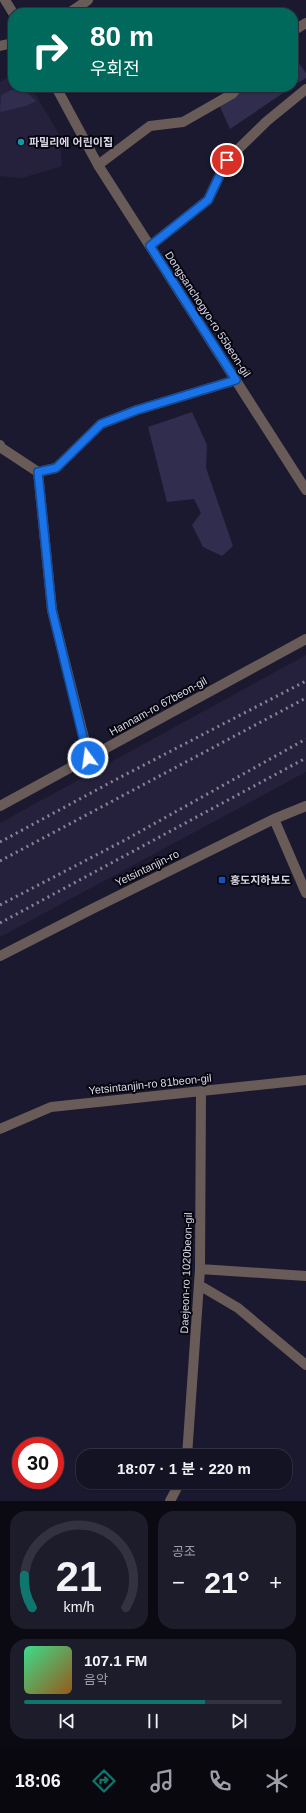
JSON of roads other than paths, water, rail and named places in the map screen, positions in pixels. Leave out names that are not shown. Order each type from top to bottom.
[{"type":"street","points":[[76,8],[88,0]]},
{"type":"street","points":[[150,246],[208,200],[227,160],[267,121],[306,89]]},
{"type":"street","name":"Dongsanchogyo-ro 55beon-gil","points":[[59,92],[98,165],[306,490]]},
{"type":"street","points":[[98,165],[150,126],[183,122],[234,92]]},
{"type":"street","points":[[0,445],[0,447],[38,472],[56,468],[101,424],[137,410],[236,380]]},
{"type":"street","points":[[38,472],[52,610],[88,758]]},
{"type":"street","name":"Hannam-ro 67beon-gil","points":[[0,806],[306,639]]},
{"type":"street","name":"Yetsintanjin-ro","points":[[0,956],[274,819],[306,806]]},
{"type":"street","points":[[274,819],[306,893]]},
{"type":"street","name":"Yetsintanjin-ro 81beon-gil","points":[[0,1129],[51,1107],[306,1080]]},
{"type":"street","name":"Daejeon-ro 1020beon-gil","points":[[187,1449],[200,1269],[201,1090]]},
{"type":"street","points":[[200,1269],[306,1276]]},
{"type":"street","points":[[199,1285],[238,1308],[306,1365]]},
{"type":"street","points":[[170,1501],[176,1489]]},
{"type":"railway","points":[[0,842],[115,780],[306,681]]},
{"type":"railway","points":[[0,861],[306,698]]},
{"type":"railway","points":[[0,905],[125,840],[306,739]]},
{"type":"railway","points":[[0,923],[306,758]]},
{"type":"place","name":"파밀리에 어린이집","points":[[21,142]]},
{"type":"place","name":"홍도지하보도","points":[[222,880]]}]
